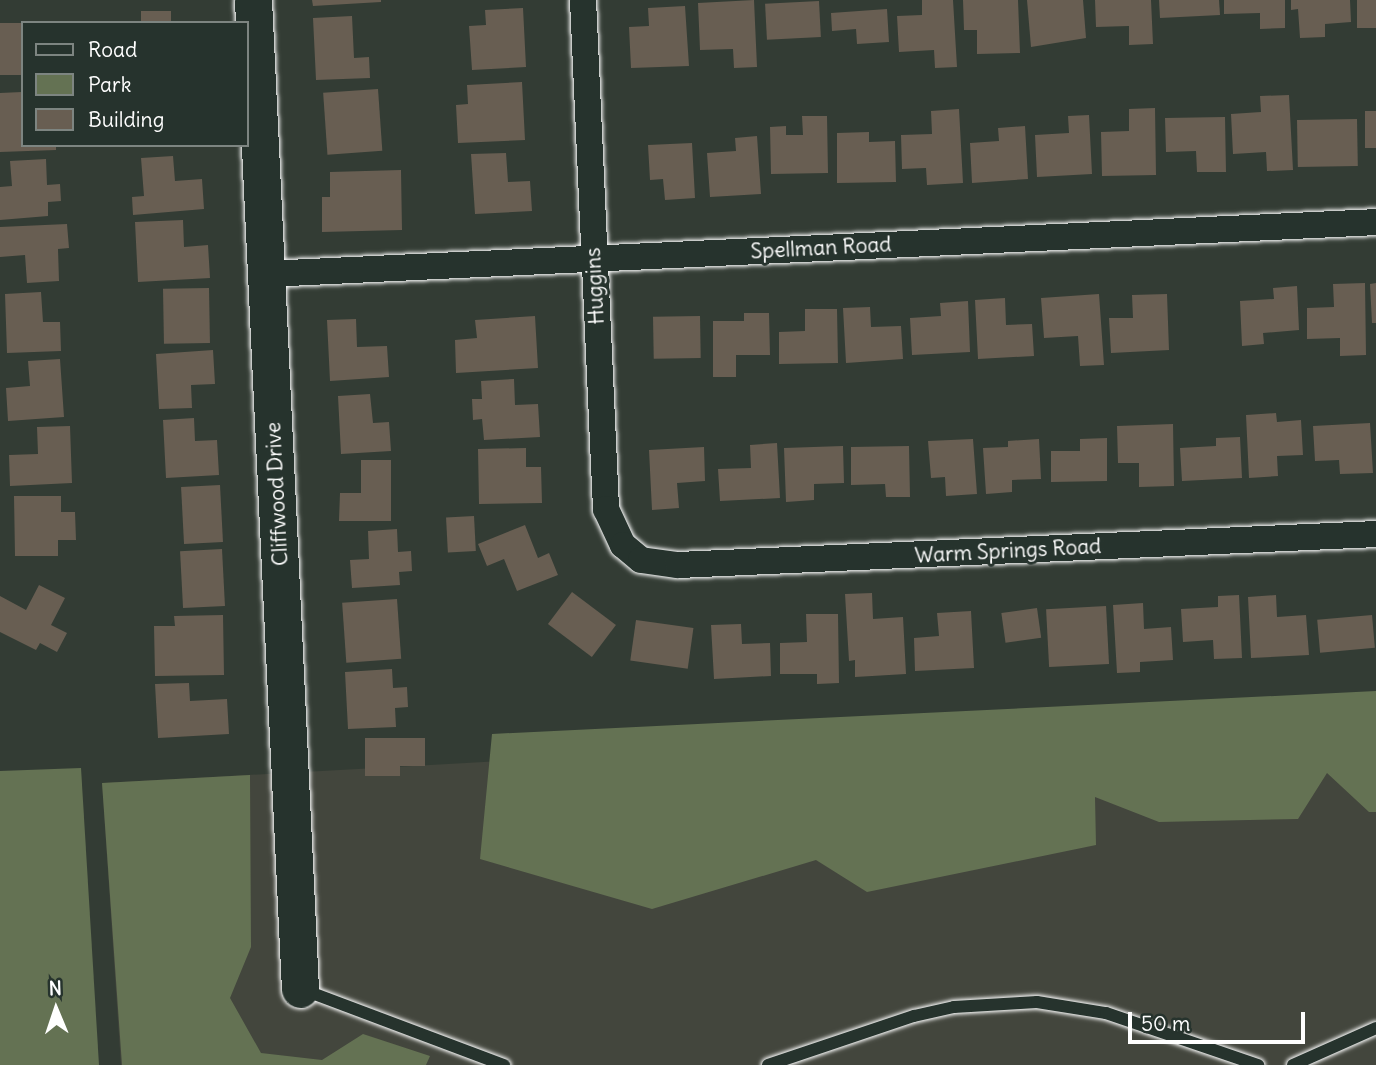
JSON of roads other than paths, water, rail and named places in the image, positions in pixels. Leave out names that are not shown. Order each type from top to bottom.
[{"type":"street","name":"Cliffwood Drive","points":[[253,0],[300,989]]},
{"type":"street","name":"Huggins","points":[[583,0],[606,509],[623,545],[641,560]]},
{"type":"street","name":"Spellman Road","points":[[267,274],[1376,222]]},
{"type":"street","name":"Warm Springs Road","points":[[641,560],[678,565],[1376,534]]},
{"type":"lane","points":[[300,989],[504,1065]]},
{"type":"lane","points":[[768,1065],[914,1016],[954,1007],[1037,1002],[1106,1013],[1258,1065]]},
{"type":"lane","points":[[1293,1065],[1376,1028]]}]
